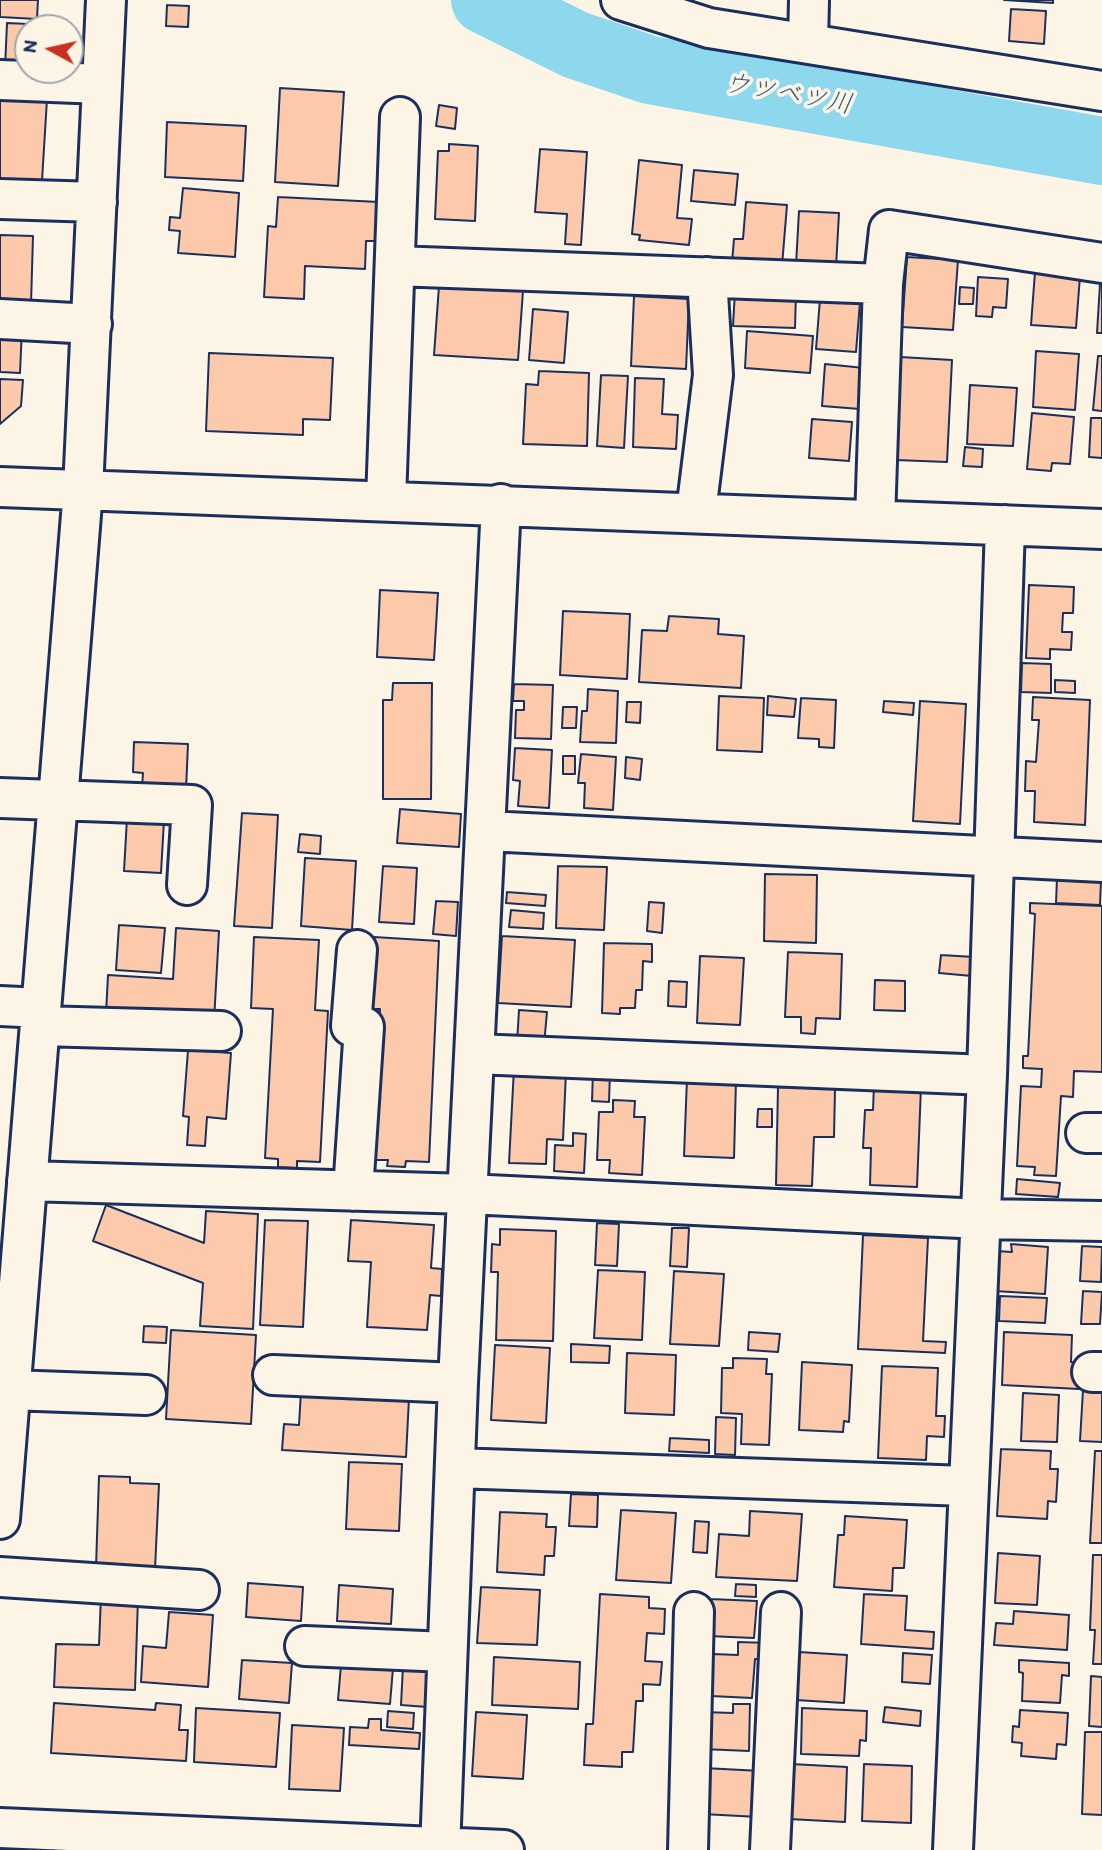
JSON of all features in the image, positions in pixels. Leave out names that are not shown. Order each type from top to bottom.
[{"type":"street","points":[[0,1518],[27,1181],[16,1130],[40,1017],[83,490],[106,0]]},
{"type":"street","points":[[621,0],[709,27],[1102,91]]},
{"type":"street","points":[[808,43],[809,0]]},
{"type":"street","points":[[0,80],[102,85]]},
{"type":"street","points":[[386,500],[400,117]]},
{"type":"street","points":[[0,199],[97,202]]},
{"type":"street","points":[[875,520],[883,284],[889,230],[1102,263]]},
{"type":"street","points":[[395,266],[883,284]]},
{"type":"street","points":[[696,512],[713,375],[708,278]]},
{"type":"street","points":[[0,319],[92,324]]},
{"type":"street","points":[[0,487],[1102,529]]},
{"type":"street","points":[[440,1849],[458,1383],[501,504]]},
{"type":"street","points":[[953,1850],[987,1075],[1005,525]]},
{"type":"street","points":[[0,798],[192,805],[187,885]]},
{"type":"street","points":[[487,831],[1102,862]]},
{"type":"street","points":[[353,1191],[364,1027],[351,1026],[356,950]]},
{"type":"street","points":[[0,1006],[40,1017],[221,1031]]},
{"type":"street","points":[[475,1054],[987,1075]]},
{"type":"street","points":[[27,1181],[468,1194],[981,1219],[1102,1221]]},
{"type":"street","points":[[273,1375],[458,1383]]},
{"type":"street","points":[[10,1390],[146,1395]]},
{"type":"street","points":[[455,1468],[967,1486]]},
{"type":"street","points":[[0,1577],[199,1590]]},
{"type":"street","points":[[688,1850],[695,1612]]},
{"type":"street","points":[[770,1850],[781,1612]]},
{"type":"street","points":[[305,1646],[447,1652]]},
{"type":"street","points":[[0,1828],[128,1841],[504,1850]]},
{"type":"building","points":[[0,0],[38,0],[37,14],[0,17]]},
{"type":"building","points":[[1004,0],[1053,0],[1053,3]]},
{"type":"building","points":[[167,5],[189,6],[188,27],[166,26]]},
{"type":"building","points":[[1011,9],[1046,11],[1044,44],[1009,41]]},
{"type":"building","points":[[7,23],[14,23],[14,68],[5,68]]},
{"type":"building","points":[[280,88],[344,92],[338,186],[275,182]]},
{"type":"building","points":[[0,97],[47,99],[42,181],[0,179]]},
{"type":"building","points":[[439,105],[457,108],[455,129],[436,126]]},
{"type":"building","points":[[167,122],[246,126],[243,181],[165,177]]},
{"type":"building","points":[[449,144],[478,146],[475,221],[435,219],[438,151],[449,151]]},
{"type":"building","points":[[540,149],[587,152],[581,245],[565,244],[567,214],[535,212]]},
{"type":"building","points":[[639,160],[682,165],[677,218],[692,219],[689,245],[639,240],[640,235],[632,234]]},
{"type":"building","points":[[694,170],[738,174],[735,205],[691,201]]},
{"type":"building","points":[[183,188],[239,193],[235,257],[178,253],[180,231],[169,230],[170,217],[180,218]]},
{"type":"building","points":[[278,197],[379,202],[377,241],[366,241],[365,269],[305,266],[304,299],[264,297],[268,226],[276,227]]},
{"type":"building","points":[[746,202],[787,205],[782,266],[732,262],[734,239],[743,239]]},
{"type":"building","points":[[799,211],[839,213],[836,267],[796,265]]},
{"type":"building","points":[[0,235],[33,236],[31,304],[0,303]]},
{"type":"building","points":[[907,257],[958,260],[953,330],[902,327]]},
{"type":"building","points":[[1035,272],[1080,276],[1076,328],[1031,325]]},
{"type":"building","points":[[978,277],[1008,279],[1006,308],[993,307],[992,317],[976,316]]},
{"type":"building","points":[[1100,284],[1102,333],[1097,333]]},
{"type":"building","points":[[439,286],[523,291],[518,360],[434,355]]},
{"type":"building","points":[[960,287],[974,288],[973,304],[959,304]]},
{"type":"building","points":[[735,291],[796,293],[795,328],[733,326]]},
{"type":"building","points":[[634,296],[689,299],[686,369],[631,366]]},
{"type":"building","points":[[820,299],[860,302],[856,352],[816,349]]},
{"type":"building","points":[[533,309],[568,312],[564,363],[529,360]]},
{"type":"building","points":[[0,327],[22,328],[20,373],[0,372]]},
{"type":"building","points":[[747,331],[813,336],[810,373],[745,368]]},
{"type":"building","points":[[1036,351],[1079,354],[1075,410],[1033,407]]},
{"type":"building","points":[[209,353],[333,358],[330,420],[303,419],[303,435],[206,431]]},
{"type":"building","points":[[1098,356],[1102,356],[1102,411],[1093,410]]},
{"type":"building","points":[[900,357],[952,360],[947,462],[896,460]]},
{"type":"building","points":[[825,364],[864,368],[860,409],[822,406]]},
{"type":"building","points":[[539,371],[589,373],[587,446],[523,444],[526,384],[538,385]]},
{"type":"building","points":[[601,375],[628,376],[624,448],[597,446]]},
{"type":"building","points":[[635,378],[664,379],[662,414],[678,415],[676,449],[633,447]]},
{"type":"building","points":[[0,379],[23,380],[21,406],[0,424]]},
{"type":"building","points":[[970,385],[1017,388],[1013,446],[967,444]]},
{"type":"building","points":[[1032,413],[1074,417],[1070,464],[1052,463],[1051,471],[1027,469]]},
{"type":"building","points":[[1091,418],[1102,418],[1102,458],[1089,457]]},
{"type":"building","points":[[812,419],[852,422],[849,461],[809,458]]},
{"type":"building","points":[[965,447],[983,449],[982,467],[963,466]]},
{"type":"building","points":[[1029,585],[1074,587],[1073,613],[1063,613],[1062,632],[1072,632],[1071,650],[1050,649],[1050,659],[1026,658]]},
{"type":"building","points":[[380,590],[438,593],[434,660],[377,657]]},
{"type":"building","points":[[563,611],[630,614],[627,679],[560,675]]},
{"type":"building","points":[[669,616],[719,619],[718,634],[744,636],[741,688],[639,682],[642,630],[667,631]]},
{"type":"building","points":[[1022,663],[1051,664],[1051,693],[1021,692]]},
{"type":"building","points":[[1055,680],[1075,681],[1075,693],[1055,692]]},
{"type":"building","points":[[393,683],[432,683],[431,799],[383,799],[383,700],[392,700]]},
{"type":"building","points":[[514,684],[553,685],[551,739],[515,738],[516,710],[524,710],[524,701],[513,701]]},
{"type":"building","points":[[588,689],[618,691],[616,743],[580,742],[582,711],[587,711]]},
{"type":"building","points":[[719,696],[764,698],[762,752],[717,750]]},
{"type":"building","points":[[768,696],[796,699],[794,717],[767,715]]},
{"type":"building","points":[[1033,697],[1090,700],[1085,825],[1034,822],[1035,791],[1025,791],[1026,761],[1036,762],[1039,720],[1032,720]]},
{"type":"building","points":[[801,698],[836,700],[834,748],[819,747],[819,739],[798,738]]},
{"type":"building","points":[[884,701],[914,703],[913,715],[883,712]]},
{"type":"building","points":[[920,701],[966,704],[960,824],[913,821]]},
{"type":"building","points":[[627,702],[641,702],[640,723],[626,722]]},
{"type":"building","points":[[563,707],[577,707],[576,728],[562,728]]},
{"type":"building","points":[[134,742],[188,744],[186,790],[142,788],[143,773],[133,772]]},
{"type":"building","points":[[515,748],[552,750],[549,808],[518,806],[520,781],[513,780]]},
{"type":"building","points":[[581,754],[616,757],[613,810],[584,808],[585,783],[578,783]]},
{"type":"building","points":[[563,756],[575,756],[575,774],[563,774]]},
{"type":"building","points":[[626,757],[642,759],[640,780],[625,778]]},
{"type":"building","points":[[400,809],[461,814],[459,847],[397,843]]},
{"type":"building","points":[[242,813],[278,815],[272,928],[234,926]]},
{"type":"building","points":[[127,818],[164,820],[161,873],[124,871]]},
{"type":"building","points":[[300,834],[321,836],[320,854],[298,852]]},
{"type":"building","points":[[305,858],[356,861],[352,930],[301,926]]},
{"type":"building","points":[[383,866],[417,868],[414,924],[379,922]]},
{"type":"building","points":[[558,866],[607,867],[604,930],[556,928]]},
{"type":"building","points":[[765,874],[817,875],[816,943],[764,941]]},
{"type":"building","points":[[1057,878],[1101,880],[1100,905],[1056,903]]},
{"type":"building","points":[[507,892],[546,895],[545,906],[506,903]]},
{"type":"building","points":[[436,901],[458,902],[456,936],[433,934]]},
{"type":"building","points":[[649,902],[664,903],[662,933],[647,931]]},
{"type":"building","points":[[1030,903],[1102,906],[1102,1072],[1074,1071],[1073,1097],[1061,1096],[1056,1176],[1034,1175],[1035,1167],[1017,1166],[1021,1086],[1041,1087],[1042,1069],[1023,1068],[1023,1056],[1028,1056],[1035,914],[1030,913]]},
{"type":"building","points":[[511,910],[544,913],[543,929],[509,927]]},
{"type":"building","points":[[119,925],[165,928],[161,973],[116,970]]},
{"type":"building","points":[[176,928],[219,931],[214,1021],[106,1014],[108,975],[173,979]]},
{"type":"building","points":[[502,936],[575,940],[571,1007],[498,1003]]},
{"type":"building","points":[[254,937],[319,940],[315,1010],[328,1011],[320,1162],[297,1161],[297,1168],[278,1167],[278,1159],[265,1158],[273,1009],[251,1008]]},
{"type":"building","points":[[374,937],[439,941],[429,1162],[406,1161],[405,1167],[387,1166],[388,1160],[373,1160],[380,1009],[371,1009]]},
{"type":"building","points":[[604,943],[652,944],[652,962],[643,961],[642,990],[636,990],[635,1008],[620,1008],[620,1014],[602,1013]]},
{"type":"building","points":[[788,952],[842,954],[840,1019],[816,1018],[815,1034],[801,1033],[801,1017],[785,1017]]},
{"type":"building","points":[[941,955],[974,957],[972,976],[939,973]]},
{"type":"building","points":[[700,956],[744,958],[740,1025],[697,1023]]},
{"type":"building","points":[[875,980],[905,981],[905,1011],[874,1010]]},
{"type":"building","points":[[669,981],[687,982],[686,1007],[668,1006]]},
{"type":"building","points":[[519,1010],[547,1012],[544,1045],[517,1043]]},
{"type":"building","points":[[188,1050],[231,1053],[226,1119],[207,1117],[205,1146],[187,1145],[189,1117],[183,1116]]},
{"type":"building","points":[[514,1068],[566,1071],[563,1140],[547,1139],[546,1164],[509,1163]]},
{"type":"building","points":[[593,1071],[610,1072],[609,1102],[592,1101]]},
{"type":"building","points":[[687,1078],[736,1080],[734,1158],[684,1156]]},
{"type":"building","points":[[874,1085],[921,1087],[917,1187],[870,1185],[871,1148],[863,1148],[865,1110],[873,1110]]},
{"type":"building","points":[[778,1087],[835,1089],[834,1137],[814,1137],[812,1186],[776,1185]]},
{"type":"building","points":[[613,1100],[635,1101],[634,1117],[645,1117],[642,1175],[609,1173],[610,1160],[597,1160],[599,1112],[613,1112]]},
{"type":"building","points":[[758,1109],[772,1109],[772,1127],[757,1127]]},
{"type":"building","points":[[573,1133],[586,1134],[584,1173],[554,1171],[555,1145],[573,1146]]},
{"type":"building","points":[[1017,1179],[1060,1183],[1058,1197],[1016,1194]]},
{"type":"building","points":[[106,1205],[204,1243],[206,1211],[258,1214],[253,1329],[200,1326],[203,1283],[93,1241]]},
{"type":"building","points":[[265,1220],[308,1221],[303,1327],[260,1325]]},
{"type":"building","points":[[351,1220],[434,1225],[431,1268],[442,1269],[441,1296],[430,1295],[427,1330],[367,1327],[371,1262],[348,1261]]},
{"type":"building","points":[[597,1223],[619,1224],[617,1266],[595,1265]]},
{"type":"building","points":[[672,1228],[689,1228],[687,1267],[670,1266]]},
{"type":"building","points":[[500,1229],[556,1231],[553,1341],[496,1340],[498,1272],[491,1272],[492,1244],[500,1245]]},
{"type":"building","points":[[863,1235],[928,1238],[923,1341],[946,1342],[945,1353],[858,1349]]},
{"type":"building","points":[[1011,1244],[1048,1247],[1045,1294],[994,1291],[996,1251],[1012,1252]]},
{"type":"building","points":[[1082,1246],[1102,1247],[1101,1282],[1080,1281]]},
{"type":"building","points":[[598,1270],[645,1272],[642,1340],[594,1338]]},
{"type":"building","points":[[674,1271],[724,1274],[719,1346],[670,1344]]},
{"type":"building","points":[[1083,1291],[1102,1292],[1100,1324],[1081,1324]]},
{"type":"building","points":[[1000,1296],[1047,1298],[1045,1323],[999,1321]]},
{"type":"building","points":[[144,1326],[167,1327],[166,1343],[143,1342]]},
{"type":"building","points":[[171,1330],[256,1335],[251,1424],[166,1419]]},
{"type":"building","points":[[749,1332],[780,1334],[778,1352],[748,1350]]},
{"type":"building","points":[[1004,1332],[1072,1335],[1071,1362],[1081,1363],[1079,1389],[1002,1385]]},
{"type":"building","points":[[571,1344],[610,1346],[609,1363],[571,1362]]},
{"type":"building","points":[[495,1345],[550,1348],[546,1423],[491,1420]]},
{"type":"building","points":[[627,1353],[676,1355],[674,1415],[625,1413]]},
{"type":"building","points":[[733,1358],[767,1359],[766,1374],[772,1374],[769,1445],[741,1444],[742,1414],[721,1413],[722,1368],[733,1368]]},
{"type":"building","points":[[802,1362],[852,1365],[849,1422],[844,1421],[843,1432],[799,1430]]},
{"type":"building","points":[[882,1366],[938,1368],[936,1416],[945,1416],[944,1437],[927,1436],[926,1460],[878,1458]]},
{"type":"building","points":[[1083,1390],[1102,1392],[1102,1442],[1080,1441]]},
{"type":"building","points":[[301,1391],[409,1398],[406,1457],[282,1450],[284,1424],[299,1425]]},
{"type":"building","points":[[1023,1393],[1059,1395],[1057,1442],[1021,1441]]},
{"type":"building","points":[[716,1417],[736,1418],[735,1455],[715,1454]]},
{"type":"building","points":[[670,1438],[709,1440],[709,1453],[669,1451]]},
{"type":"building","points":[[1001,1449],[1051,1451],[1050,1469],[1058,1469],[1056,1502],[1048,1501],[1047,1519],[997,1516]]},
{"type":"building","points":[[1095,1451],[1102,1451],[1102,1543],[1090,1543]]},
{"type":"building","points":[[349,1462],[402,1464],[399,1531],[346,1529]]},
{"type":"building","points":[[99,1476],[130,1477],[130,1483],[159,1484],[155,1569],[96,1567]]},
{"type":"building","points":[[571,1494],[598,1495],[597,1527],[569,1526]]},
{"type":"building","points":[[621,1510],[676,1513],[671,1583],[616,1580]]},
{"type":"building","points":[[750,1511],[802,1514],[797,1581],[716,1577],[719,1534],[749,1536]]},
{"type":"building","points":[[500,1512],[547,1514],[546,1527],[556,1527],[554,1556],[545,1556],[544,1575],[497,1572]]},
{"type":"building","points":[[845,1516],[907,1520],[904,1568],[893,1568],[892,1591],[834,1587],[838,1535],[844,1535]]},
{"type":"building","points":[[695,1521],[709,1522],[707,1553],[693,1552]]},
{"type":"building","points":[[998,1553],[1040,1556],[1037,1605],[995,1603]]},
{"type":"building","points":[[1093,1555],[1102,1555],[1102,1664],[1093,1664],[1095,1630],[1090,1630]]},
{"type":"building","points":[[248,1583],[303,1587],[301,1621],[246,1617]]},
{"type":"building","points":[[736,1584],[756,1585],[756,1597],[735,1596]]},
{"type":"building","points":[[339,1585],[393,1589],[391,1624],[337,1621]]},
{"type":"building","points":[[481,1587],[540,1590],[537,1645],[477,1643]]},
{"type":"building","points":[[600,1594],[649,1597],[649,1608],[665,1609],[664,1634],[647,1633],[645,1661],[662,1662],[660,1685],[643,1684],[643,1701],[636,1701],[633,1752],[622,1752],[622,1767],[584,1765],[586,1724],[593,1724]]},
{"type":"building","points":[[864,1594],[907,1596],[905,1630],[934,1632],[933,1649],[861,1644]]},
{"type":"building","points":[[101,1596],[138,1598],[135,1690],[54,1687],[56,1644],[99,1645]]},
{"type":"building","points":[[710,1599],[757,1601],[754,1638],[708,1636]]},
{"type":"building","points":[[1014,1611],[1069,1615],[1067,1650],[994,1645],[996,1623],[1013,1624]]},
{"type":"building","points":[[169,1612],[213,1615],[208,1687],[141,1682],[143,1646],[166,1648]]},
{"type":"building","points":[[738,1642],[769,1643],[768,1660],[755,1659],[752,1698],[711,1696],[713,1654],[738,1655]]},
{"type":"building","points":[[799,1652],[847,1655],[844,1703],[796,1700]]},
{"type":"building","points":[[903,1653],[932,1655],[930,1684],[902,1682]]},
{"type":"building","points":[[494,1657],[580,1662],[578,1709],[492,1705]]},
{"type":"building","points":[[242,1660],[292,1663],[289,1703],[239,1699]]},
{"type":"building","points":[[1019,1660],[1069,1663],[1069,1676],[1062,1675],[1060,1703],[1022,1701],[1023,1673],[1019,1672]]},
{"type":"building","points":[[341,1665],[393,1668],[390,1704],[338,1700]]},
{"type":"building","points":[[403,1666],[430,1667],[427,1707],[401,1705]]},
{"type":"building","points":[[1091,1676],[1102,1677],[1102,1727],[1089,1726]]},
{"type":"building","points":[[54,1703],[155,1710],[156,1703],[181,1705],[179,1730],[188,1730],[186,1761],[51,1753]]},
{"type":"building","points":[[733,1704],[750,1704],[749,1751],[702,1749],[702,1712],[733,1713]]},
{"type":"building","points":[[885,1707],[921,1711],[920,1726],[883,1722]]},
{"type":"building","points":[[196,1708],[280,1713],[276,1767],[194,1762]]},
{"type":"building","points":[[802,1708],[867,1711],[866,1741],[860,1740],[859,1756],[801,1754]]},
{"type":"building","points":[[1020,1710],[1068,1713],[1066,1745],[1057,1744],[1056,1759],[1021,1756],[1022,1743],[1012,1742],[1013,1726],[1019,1727]]},
{"type":"building","points":[[388,1711],[414,1713],[413,1729],[387,1727]]},
{"type":"building","points":[[476,1712],[527,1715],[523,1779],[472,1776]]},
{"type":"building","points":[[369,1719],[381,1719],[381,1730],[420,1733],[419,1749],[349,1745],[350,1727],[368,1728]]},
{"type":"building","points":[[292,1725],[344,1728],[340,1791],[289,1789]]},
{"type":"building","points":[[1085,1732],[1102,1732],[1102,1815],[1082,1814]]},
{"type":"building","points":[[791,1764],[847,1767],[845,1822],[789,1819]]},
{"type":"building","points":[[864,1764],[912,1766],[911,1823],[862,1821]]},
{"type":"building","points":[[704,1768],[761,1771],[759,1817],[702,1814]]},
{"type":"waterway","name":"ウツベツ川","points":[[485,0],[576,45],[650,70],[1102,151]]}]
